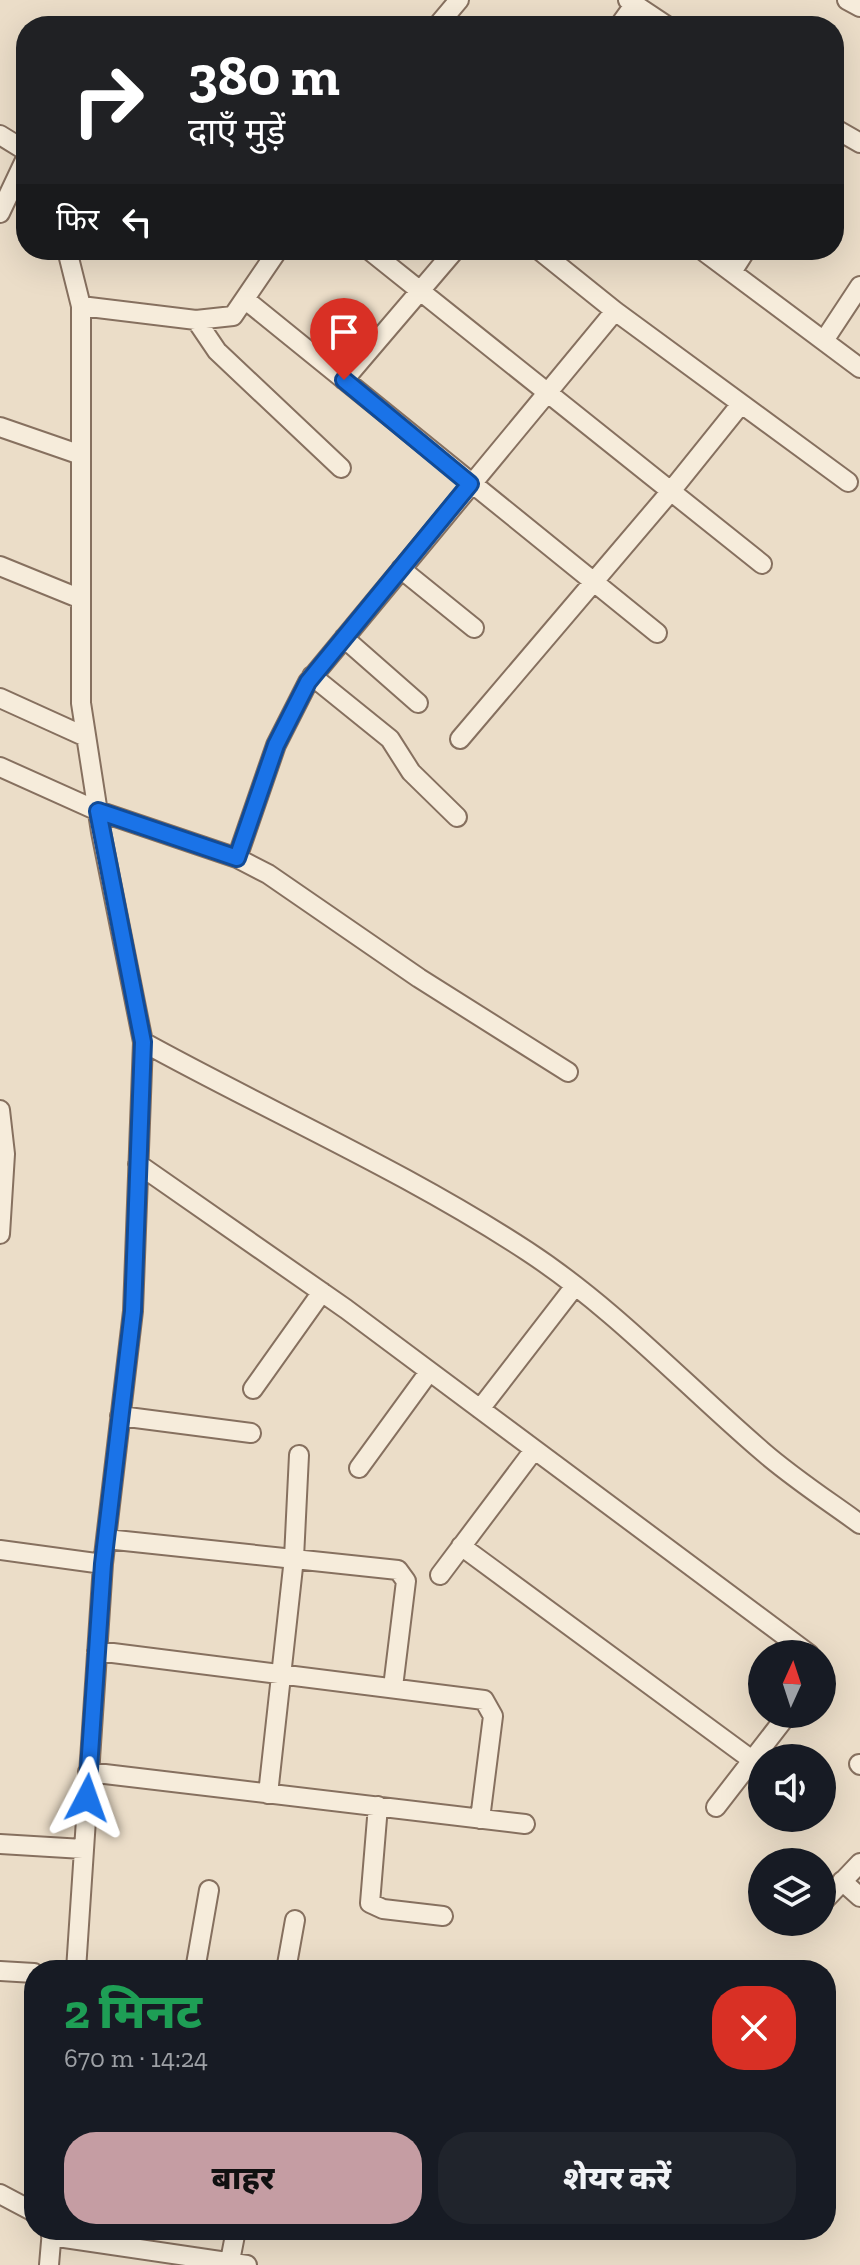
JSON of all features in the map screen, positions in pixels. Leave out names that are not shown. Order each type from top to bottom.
[{"type":"street","points":[[445,16],[459,0]]},
{"type":"street","points":[[847,0],[860,7]]},
{"type":"street","points":[[631,2],[652,16]]},
{"type":"street","points":[[0,213],[16,179]]},
{"type":"street","points":[[70,260],[81,306],[81,703],[98,811],[143,1042],[133,1311],[103,1564],[77,1960]]},
{"type":"street","points":[[81,306],[196,320],[233,316],[247,301],[272,260]]},
{"type":"street","points":[[382,260],[762,564]]},
{"type":"street","points":[[344,380],[447,260]]},
{"type":"street","points":[[551,260],[615,311],[848,482]]},
{"type":"street","points":[[716,260],[860,368]]},
{"type":"street","points":[[732,272],[740,260]]},
{"type":"street","points":[[825,339],[860,286]]},
{"type":"street","points":[[247,301],[657,633]]},
{"type":"street","points":[[237,858],[276,745],[291,710],[312,676],[615,311]]},
{"type":"street","points":[[196,320],[232,367],[341,468]]},
{"type":"street","points":[[460,739],[741,404]]},
{"type":"street","points":[[0,427],[81,455]]},
{"type":"street","points":[[0,566],[81,599]]},
{"type":"street","points":[[401,569],[474,628]]},
{"type":"street","points":[[344,638],[418,703]]},
{"type":"street","points":[[312,676],[390,739],[411,772],[457,817]]},
{"type":"street","points":[[0,698],[86,737]]},
{"type":"street","points":[[0,767],[98,811],[237,858],[268,874],[419,978],[568,1072]]},
{"type":"street","points":[[143,1042],[254,1103],[421,1186],[528,1251],[627,1325],[763,1452],[860,1524]]},
{"type":"street","points":[[0,1110],[0,1234]]},
{"type":"street","points":[[138,1164],[322,1292],[790,1640]]},
{"type":"street","points":[[480,1409],[575,1286]]},
{"type":"street","points":[[253,1389],[322,1292]]},
{"type":"street","points":[[359,1468],[429,1372]]},
{"type":"street","points":[[120,1416],[251,1433]]},
{"type":"street","points":[[440,1575],[534,1450]]},
{"type":"street","points":[[268,1794],[294,1558],[299,1455]]},
{"type":"street","points":[[106,1539],[391,1569],[403,1574],[406,1581],[393,1687]]},
{"type":"street","points":[[461,1546],[748,1757]]},
{"type":"street","points":[[0,1550],[103,1564]]},
{"type":"street","points":[[97,1651],[476,1697],[491,1706],[493,1716],[480,1819]]},
{"type":"street","points":[[765,1744],[777,1728]]},
{"type":"street","points":[[716,1807],[748,1765]]},
{"type":"street","points":[[88,1772],[525,1824]]},
{"type":"street","points":[[378,1806],[370,1903],[383,1909],[443,1916]]},
{"type":"street","points":[[0,1844],[83,1849]]},
{"type":"street","points":[[836,1888],[860,1863]]},
{"type":"street","points":[[842,1881],[860,1897]]},
{"type":"street","points":[[197,1960],[209,1890]]},
{"type":"street","points":[[288,1960],[295,1920]]},
{"type":"street","points":[[0,1971],[24,1972]]},
{"type":"street","points":[[0,2194],[24,2207]]},
{"type":"street","points":[[49,2265],[51,2240]]},
{"type":"street","points":[[132,2240],[239,2263],[237,2240]]},
{"type":"route","points":[[87,1798],[103,1564],[133,1311],[143,1042],[98,811],[237,858],[276,745],[291,710],[308,682],[470,484],[344,380]]}]
